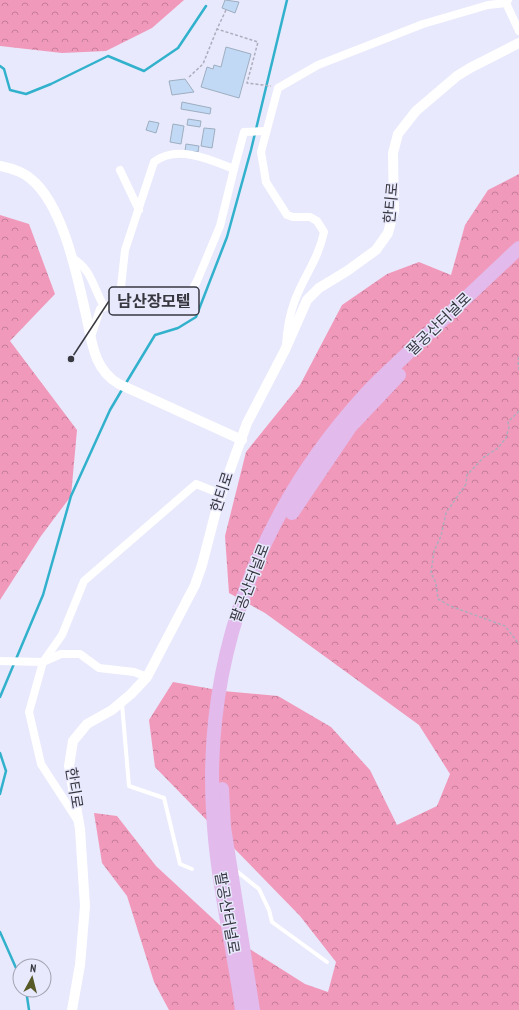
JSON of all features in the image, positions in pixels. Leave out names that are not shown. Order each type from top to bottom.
[{"type":"highway","name":"팔공산터널로","points":[[242,1010],[217,854],[213,811],[212,760],[217,704],[225,658],[248,580],[265,542],[289,498],[334,431],[365,394],[519,248]]},
{"type":"highway","name":"팔공산터널로","points":[[253,1010],[224,827],[222,761],[226,697],[235,654],[260,576],[276,541],[298,501],[350,427],[378,396],[519,259]]},
{"type":"street","points":[[286,350],[286,335],[295,300],[314,264],[324,232],[317,222],[310,218],[293,218],[287,215],[266,182],[261,152],[265,131],[278,88],[318,65],[423,24],[488,4],[507,1],[519,31]]},
{"type":"street","name":"한티로","points":[[72,1010],[80,965],[85,906],[79,823],[69,766],[73,740],[87,724],[122,702],[147,677],[195,585],[220,494],[254,408],[286,350],[311,296],[319,288],[370,255],[376,250],[388,233],[394,211],[394,146],[398,134],[408,120],[458,76],[470,68],[519,43]]},
{"type":"street","points":[[172,306],[182,309],[197,281],[220,226],[244,132],[265,131]]},
{"type":"street","points":[[91,337],[100,309],[111,304],[118,296],[121,287],[125,250],[139,210],[152,165],[163,156],[172,154],[206,158],[234,169]]},
{"type":"street","points":[[0,166],[28,177],[43,191],[57,217],[72,258],[95,354],[102,370],[114,381],[242,440]]},
{"type":"street","points":[[120,170],[139,210]]},
{"type":"street","points":[[72,258],[81,263],[88,272],[104,306]]},
{"type":"street","points":[[79,823],[41,764],[29,712],[43,662],[62,635],[84,581],[196,484],[220,494]]},
{"type":"street","points":[[0,661],[43,662],[61,654],[80,654],[99,668],[134,672],[147,677]]},
{"type":"lane","points":[[122,702],[129,786],[164,798],[180,864],[192,869]]},
{"type":"lane","points":[[231,867],[259,889],[269,910],[272,922],[327,962]]},
{"type":"path","points":[[190,76],[203,64],[226,10]]},
{"type":"path","points":[[218,26],[217,29],[258,42],[247,83],[278,88]]},
{"type":"path","points":[[519,357],[519,370]]},
{"type":"path","points":[[519,411],[508,422],[509,427],[506,438],[498,448],[484,457],[467,475],[466,484],[446,513],[442,536],[434,550],[431,573],[436,583],[438,599],[450,606],[505,626],[519,644]]},
{"type":"green space","points":[[0,0],[184,0],[152,28],[106,51],[62,53],[0,46]]},
{"type":"green space","points":[[519,174],[519,1010],[169,1010],[154,982],[127,896],[102,863],[94,813],[117,816],[156,866],[237,941],[305,984],[328,992],[336,962],[300,916],[155,767],[149,720],[173,682],[223,691],[278,696],[331,727],[370,770],[397,825],[437,806],[450,774],[419,725],[265,613],[229,593],[225,536],[246,452],[300,385],[342,305],[387,274],[419,262],[451,275],[465,225],[488,190]]},
{"type":"green space","points":[[0,215],[29,224],[55,294],[10,341],[77,430],[71,496],[41,536],[0,600]]},
{"type":"building","points":[[225,0],[239,2],[235,13],[222,8]]},
{"type":"building","points":[[226,47],[251,54],[239,98],[201,87],[207,67],[213,69],[214,65],[221,67]]},
{"type":"building","points":[[185,79],[194,92],[172,95],[169,81]]},
{"type":"building","points":[[182,102],[211,108],[210,114],[181,109]]},
{"type":"building","points":[[188,119],[201,121],[200,127],[187,125]]},
{"type":"building","points":[[149,121],[159,123],[156,133],[146,130]]},
{"type":"building","points":[[173,124],[184,126],[181,144],[170,142]]},
{"type":"building","points":[[204,128],[215,129],[212,148],[201,146]]},
{"type":"building","points":[[186,144],[199,146],[198,152],[185,151]]},
{"type":"waterway","points":[[126,383],[155,335],[178,328],[196,317],[227,237],[251,150],[287,0]]},
{"type":"waterway","points":[[0,66],[4,69],[10,90],[26,94],[51,84],[108,56],[144,71],[178,48],[206,6]]},
{"type":"waterway","points":[[0,697],[43,595],[71,496],[110,410],[123,388]]},
{"type":"waterway","points":[[0,753],[6,771],[0,794]]},
{"type":"waterway","points":[[0,932],[12,959]]},
{"type":"waterway","points":[[27,998],[29,1010]]},
{"type":"place","name":"남산장모텔","points":[[71,359]]}]
